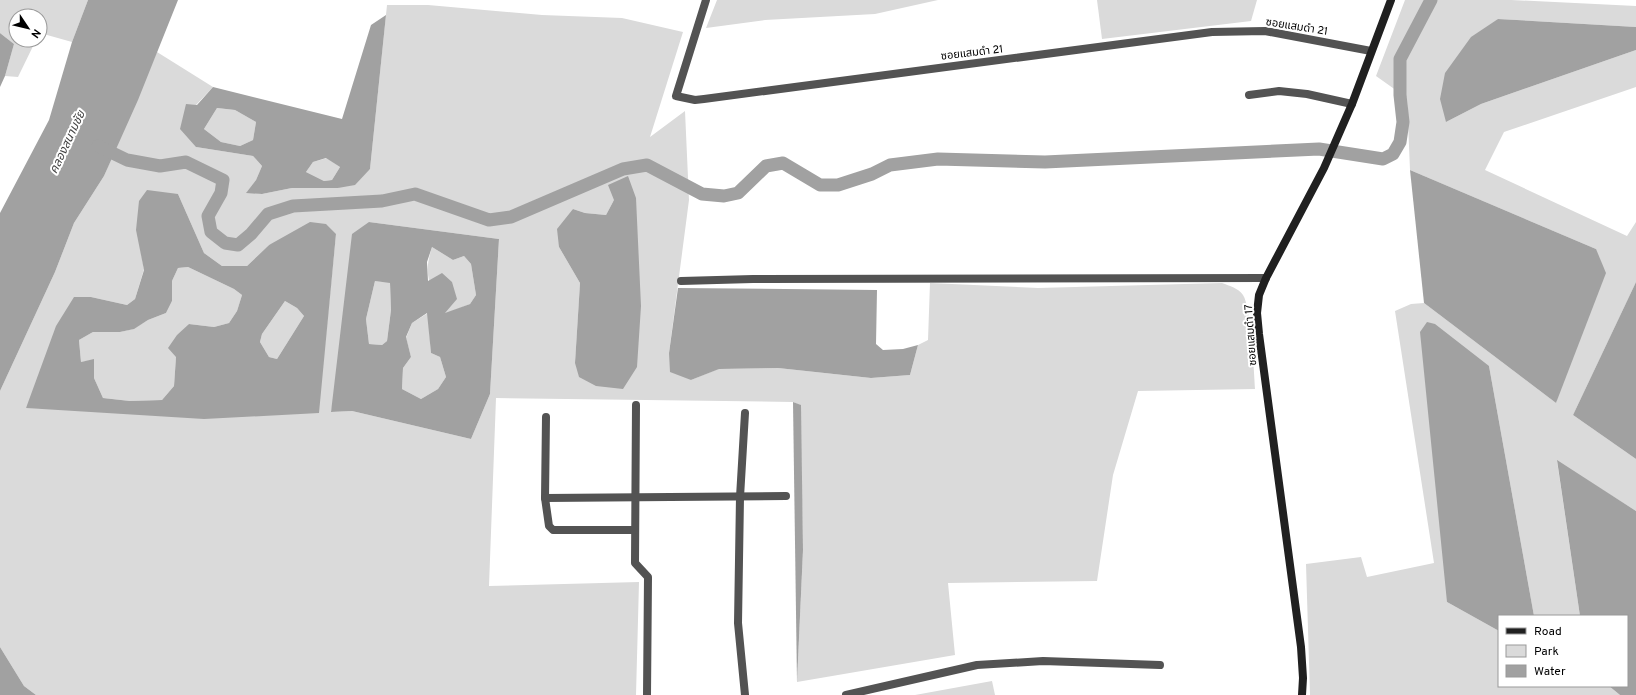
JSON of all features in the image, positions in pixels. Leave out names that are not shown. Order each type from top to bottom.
[{"type":"street","name":"ซอยแสมดำ 21","points":[[706,0],[676,96],[689,99],[704,99],[1212,32],[1265,31],[1370,51]]},
{"type":"street","name":"ซอยแสมดำ 17","points":[[1302,695],[1303,678],[1301,647],[1259,334],[1258,301],[1266,278],[1324,168],[1343,125],[1390,0]]},
{"type":"street","points":[[1249,95],[1279,91],[1307,94],[1352,104]]},
{"type":"street","points":[[681,281],[761,279],[1266,278]]},
{"type":"street","points":[[636,405],[635,563],[648,577],[647,695]]},
{"type":"street","points":[[745,414],[740,497],[738,623],[745,695]]},
{"type":"street","points":[[546,417],[545,498],[549,526],[553,530],[635,530]]},
{"type":"street","points":[[545,498],[786,496]]},
{"type":"street","points":[[846,695],[977,665],[1044,661],[1160,665]]},
{"type":"green space","points":[[0,0],[88,0],[72,42],[48,35],[48,8],[8,8],[8,39],[0,33]]},
{"type":"green space","points":[[717,0],[938,0],[875,14],[765,20],[706,28]]},
{"type":"green space","points":[[1097,0],[1257,0],[1251,21],[1102,39]]},
{"type":"green space","points":[[1405,0],[1511,0],[1636,6],[1636,27],[1498,19],[1446,122],[1481,104],[1636,50],[1636,87],[1504,132],[1485,170],[1627,236],[1636,222],[1636,282],[1573,415],[1636,459],[1636,511],[1557,461],[1580,615],[1534,615],[1489,366],[1447,602],[1498,630],[1498,687],[1610,687],[1620,695],[1310,695],[1306,564],[1361,557],[1367,577],[1434,563],[1395,311],[1411,304],[1424,303],[1556,403],[1596,249],[1410,170],[1407,98],[1376,76]]},
{"type":"green space","points":[[387,5],[428,5],[542,15],[622,18],[683,32],[650,137],[685,111],[689,200],[669,353],[691,380],[718,369],[778,368],[871,378],[910,375],[918,345],[928,340],[930,283],[1038,288],[1222,283],[1239,291],[1243,295],[1246,302],[1252,340],[1255,389],[1138,391],[1113,475],[1097,581],[948,583],[955,655],[797,682],[803,550],[800,405],[793,402],[496,398],[489,586],[639,582],[636,695],[36,695],[24,686],[0,647],[0,391],[55,272],[74,223],[104,176],[157,52],[213,87],[196,105],[196,147],[253,156],[262,166],[256,180],[247,192],[262,194],[292,188],[338,188],[370,169]],"holes":[[[178,194],[204,253],[222,266],[247,266],[269,245],[336,234],[318,413],[26,408],[91,297],[127,305],[135,299],[144,269],[137,230]],[[614,200],[575,363],[580,283],[559,247],[573,209],[585,213],[606,215]],[[369,222],[499,239],[490,394],[471,439],[352,411],[331,412]]]},
{"type":"green space","points":[[13,48],[32,48],[18,77],[5,76]]},
{"type":"green space","points":[[217,108],[235,110],[256,122],[253,140],[240,146],[221,142],[204,129]]},
{"type":"green space","points":[[327,158],[340,167],[332,180],[324,181],[306,172],[313,162]]},
{"type":"green space","points":[[432,247],[453,260],[464,256],[471,264],[476,295],[470,304],[445,314],[432,289],[428,275],[429,258]]},
{"type":"green space","points":[[188,267],[234,289],[242,295],[237,311],[229,323],[214,327],[189,324],[176,357],[174,386],[162,400],[130,401],[103,398],[94,378],[94,360],[81,362],[79,340],[93,332],[120,332],[133,329],[148,320],[166,313],[172,301],[172,281],[178,268]]},
{"type":"green space","points":[[375,281],[390,282],[391,310],[387,341],[382,345],[369,344],[366,319]]},
{"type":"green space","points":[[285,301],[297,308],[304,316],[277,359],[269,357],[260,342],[262,334]]},
{"type":"green space","points":[[428,313],[431,353],[440,357],[446,377],[438,389],[421,399],[402,389],[403,368],[411,357],[406,338],[412,323]]},
{"type":"green space","points":[[992,681],[995,695],[915,695]]},
{"type":"water","name":"คลองสนามชัย","points":[[88,0],[178,0],[138,100],[104,176],[74,223],[55,272],[0,391],[0,213],[49,120],[72,42]]},
{"type":"water","points":[[386,15],[370,169],[355,185],[338,188],[292,188],[262,194],[246,193],[256,180],[262,166],[253,156],[196,147],[180,129],[186,104],[197,105],[213,87],[342,119],[371,25]],"holes":[[[217,108],[235,110],[256,122],[253,140],[240,146],[221,142],[204,129]],[[326,158],[340,167],[332,180],[324,181],[306,172],[313,162]]]},
{"type":"water","points":[[1498,19],[1636,27],[1636,50],[1481,104],[1446,122],[1440,99],[1445,73],[1471,37]]},
{"type":"water","points":[[0,33],[8,39],[8,48],[13,48],[5,76],[0,87]]},
{"type":"water","points":[[1410,170],[1596,249],[1606,273],[1556,403],[1424,303]]},
{"type":"water","points":[[628,176],[636,198],[641,306],[637,367],[623,389],[596,386],[579,377],[575,363],[580,283],[559,247],[557,229],[573,209],[585,213],[606,215],[614,200],[608,185]]},
{"type":"water","points":[[147,190],[178,194],[204,253],[222,266],[247,266],[269,245],[310,222],[326,224],[336,234],[319,413],[204,419],[26,408],[56,326],[74,297],[91,297],[127,305],[135,299],[144,270],[136,230],[139,201]],"holes":[[[188,267],[234,289],[242,295],[237,311],[229,323],[214,327],[189,324],[177,335],[168,348],[176,357],[174,386],[162,400],[130,401],[103,398],[94,378],[94,359],[81,362],[79,340],[93,332],[120,332],[134,329],[148,320],[166,313],[172,301],[172,281],[178,268]],[[285,301],[297,308],[304,316],[277,359],[269,357],[260,342],[262,334]]]},
{"type":"water","points":[[369,222],[499,239],[490,394],[471,439],[352,411],[331,412],[352,234]],"holes":[[[432,247],[453,260],[464,256],[471,264],[476,295],[470,304],[445,313],[457,299],[452,282],[442,273],[428,281],[427,262]],[[375,281],[390,283],[391,310],[387,341],[382,345],[369,344],[366,319]],[[427,313],[431,353],[440,357],[446,377],[438,389],[421,399],[402,389],[403,368],[411,357],[406,337],[412,323]]]},
{"type":"water","points":[[1636,282],[1636,459],[1573,415]]},
{"type":"water","points":[[678,288],[877,290],[876,344],[883,350],[903,349],[918,345],[910,375],[871,378],[778,368],[719,369],[691,380],[670,372],[669,353]]},
{"type":"water","points":[[1427,322],[1435,324],[1489,366],[1534,615],[1498,615],[1498,630],[1447,602],[1420,332]]},
{"type":"water","points":[[793,402],[801,405],[803,550],[797,682]]},
{"type":"water","points":[[1557,460],[1636,511],[1636,695],[1620,695],[1610,687],[1628,687],[1628,615],[1580,615]]},
{"type":"water","points":[[0,647],[24,686],[36,695],[0,695]]},
{"type":"waterway","points":[[98,146],[127,160],[160,166],[186,162],[223,180],[221,193],[208,216],[211,232],[225,243],[238,245],[251,234],[268,214],[293,206],[382,201],[415,194],[489,220],[511,217],[623,169],[647,165],[702,194],[724,196],[738,193],[766,166],[783,163],[820,185],[838,185],[872,174],[890,165],[938,159],[1045,162],[1319,149],[1383,159],[1393,154],[1400,142],[1403,122],[1400,95],[1400,59],[1431,0]]}]
